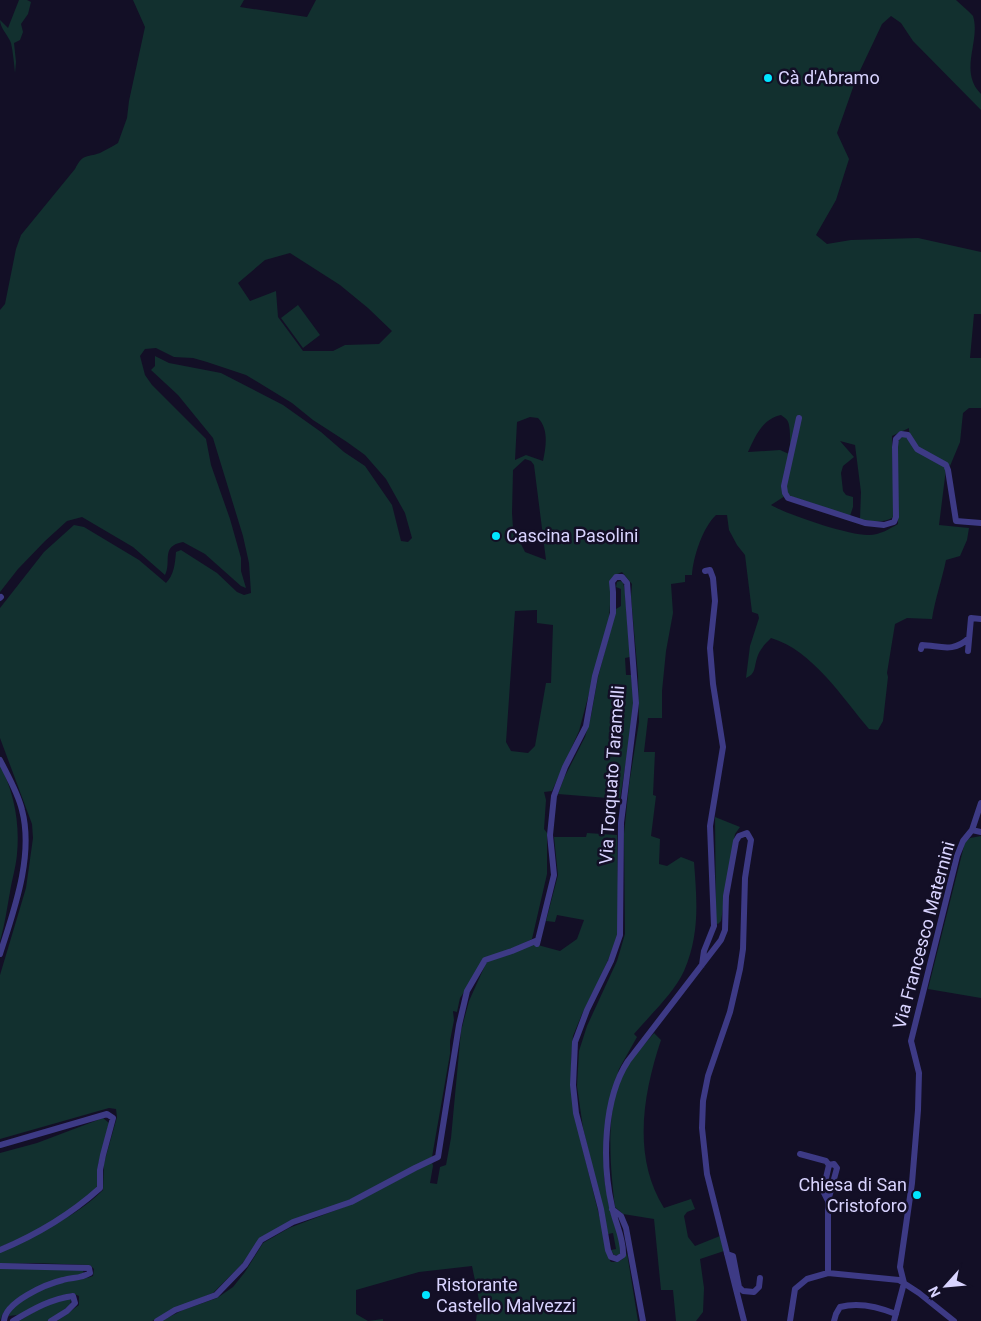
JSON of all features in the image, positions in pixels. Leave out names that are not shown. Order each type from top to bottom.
[{"type":"street","points":[[799,418],[784,486],[788,498],[865,523],[884,525],[894,522],[896,517],[895,447],[896,440],[901,434],[908,435],[916,449],[946,465],[956,521],[981,523]]},
{"type":"street","name":"Via Torquato Taramelli","points":[[702,965],[704,951],[714,926],[710,826],[723,747],[713,684],[710,648],[715,601],[713,578],[710,570],[705,571]]},
{"type":"street","name":"Via Torquato Taramelli","points":[[157,1321],[175,1310],[216,1295],[245,1265],[261,1240],[293,1222],[352,1202],[438,1157],[459,1025],[467,991],[485,960],[537,942],[554,875],[550,835],[554,796],[565,767],[586,726],[595,676],[613,613],[612,582],[616,577],[622,577],[628,583],[636,703],[621,823],[620,935],[611,961],[574,1042],[573,1085],[576,1113],[601,1209],[608,1250],[611,1257],[617,1259],[623,1255],[623,1248],[612,1209],[607,1174],[607,1128],[611,1104],[619,1078],[628,1061],[721,940],[726,930]]},
{"type":"street","points":[[968,651],[971,618],[981,618]]},
{"type":"street","points":[[921,645],[953,648],[969,638]]},
{"type":"street","points":[[0,760],[22,810],[26,847],[14,909],[0,954]]},
{"type":"street","name":"Via Francesco Maternini","points":[[904,1284],[900,1267],[912,1183],[918,1110],[919,1073],[911,1041],[957,856],[963,841],[972,830],[981,803]]},
{"type":"street","points":[[972,830],[981,832]]},
{"type":"street","points":[[714,926],[726,930],[726,896],[736,841],[739,836],[747,833],[751,840],[744,878],[743,950],[730,1012],[708,1076],[703,1101],[702,1128],[706,1174],[744,1321]]},
{"type":"street","points":[[0,1145],[106,1114],[113,1118],[100,1170],[100,1188],[86,1200],[47,1226],[0,1250]]},
{"type":"street","points":[[800,1154],[826,1161],[829,1165],[834,1164],[837,1168],[828,1200],[828,1273]]},
{"type":"street","name":"Via Torquato Taramelli","points":[[612,1209],[621,1216],[626,1228],[643,1321]]},
{"type":"street","points":[[727,1254],[733,1256],[739,1287],[743,1291],[754,1292],[759,1287],[760,1278]]},
{"type":"street","points":[[0,1266],[89,1268],[90,1273],[82,1278],[64,1279],[41,1288],[11,1306],[5,1314],[4,1321]]},
{"type":"street","points":[[788,1321],[796,1289],[801,1283],[807,1279],[828,1273],[899,1280],[919,1293],[954,1321]]},
{"type":"street","points":[[894,1321],[904,1284]]},
{"type":"street","points":[[13,1321],[41,1305],[59,1298],[73,1296],[75,1303],[52,1321]]},
{"type":"street","points":[[834,1321],[840,1307],[848,1305],[884,1309],[896,1314]]},
{"type":"green space","points":[[19,0],[31,2],[28,14],[21,24],[23,32],[20,40],[14,43],[15,73],[11,43],[1,26],[0,20],[8,28]]},
{"type":"green space","points":[[133,0],[244,0],[240,7],[307,17],[316,0],[956,0],[973,16],[975,26],[970,66],[974,85],[981,94],[981,110],[913,41],[901,23],[891,16],[882,24],[856,79],[837,133],[849,159],[836,200],[816,235],[827,244],[851,240],[918,238],[981,252],[981,314],[974,314],[970,358],[981,358],[981,408],[969,408],[963,413],[960,442],[950,466],[918,447],[910,436],[909,428],[892,436],[894,517],[882,521],[860,519],[861,492],[855,445],[840,441],[854,457],[843,466],[841,473],[843,491],[846,495],[853,497],[853,507],[850,516],[790,496],[786,490],[790,453],[790,433],[787,420],[781,415],[769,420],[760,429],[748,452],[780,450],[789,454],[785,496],[771,505],[835,529],[873,535],[898,524],[896,467],[899,440],[906,436],[916,451],[943,465],[946,469],[939,525],[969,528],[967,540],[960,556],[946,560],[932,619],[907,618],[895,624],[887,673],[883,721],[878,730],[869,729],[837,689],[813,664],[786,644],[771,638],[759,652],[753,672],[746,678],[750,646],[759,618],[758,614],[752,612],[745,555],[729,530],[727,515],[716,515],[711,520],[697,551],[692,575],[685,575],[685,582],[671,584],[673,613],[666,651],[662,691],[662,718],[648,718],[644,752],[655,752],[653,795],[656,796],[651,836],[660,839],[659,864],[667,866],[681,857],[694,862],[696,890],[695,931],[689,957],[680,979],[668,996],[634,1034],[637,1037],[619,1069],[609,1103],[604,1142],[604,1178],[610,1211],[620,1240],[621,1252],[619,1255],[614,1255],[611,1250],[616,1249],[613,1233],[608,1234],[583,1128],[577,1086],[579,1051],[587,1026],[617,961],[625,934],[624,834],[629,785],[639,722],[638,675],[631,597],[632,584],[622,572],[615,575],[611,592],[609,618],[579,731],[552,791],[544,792],[546,800],[544,829],[547,833],[547,874],[532,939],[511,950],[487,959],[460,998],[457,1012],[453,1011],[454,1020],[450,1041],[450,1054],[432,1157],[349,1200],[260,1239],[242,1264],[213,1293],[174,1309],[152,1321],[57,1321],[79,1305],[79,1296],[72,1293],[53,1299],[22,1314],[9,1316],[11,1311],[23,1300],[40,1291],[63,1282],[93,1276],[94,1269],[90,1265],[0,1264],[0,1252],[67,1217],[103,1190],[104,1163],[117,1117],[116,1109],[109,1108],[0,1139],[0,975],[26,888],[33,838],[32,824],[0,738],[0,608],[44,552],[74,525],[84,527],[139,560],[166,583],[175,565],[176,552],[181,550],[217,573],[237,592],[244,595],[251,593],[249,563],[243,536],[213,438],[178,395],[151,370],[155,366],[155,356],[169,363],[221,373],[283,405],[365,466],[392,505],[401,541],[408,542],[412,538],[405,513],[386,479],[365,455],[313,420],[292,403],[246,375],[193,358],[174,357],[156,348],[145,349],[140,356],[145,375],[152,385],[206,439],[211,465],[230,519],[241,558],[241,571],[246,588],[241,586],[205,554],[183,542],[171,547],[165,575],[133,547],[82,517],[67,521],[45,541],[18,569],[0,592],[0,310],[5,304],[16,249],[21,235],[75,169],[80,160],[100,153],[118,143],[127,118],[145,27]],"holes":[[[290,253],[340,285],[392,331],[379,344],[345,345],[333,351],[303,351],[278,317],[276,291],[250,301],[238,283],[265,260]],[[530,417],[538,418],[541,422],[546,438],[543,461],[526,455],[515,460],[517,422]],[[525,459],[531,461],[534,465],[546,560],[525,552],[513,528],[513,470]],[[537,610],[537,623],[553,625],[551,683],[546,683],[535,746],[528,753],[511,751],[506,742],[515,611]]]},
{"type":"green space","points":[[298,305],[320,335],[303,348],[281,318]]},
{"type":"green space","points":[[617,582],[623,582],[625,592],[630,657],[625,658],[626,675],[631,675],[634,703],[620,799],[558,794],[585,737],[616,609],[621,606],[621,589],[616,587]]},
{"type":"green space","points":[[0,765],[9,786],[15,808],[18,842],[16,864],[0,941]]},
{"type":"green space","points":[[715,817],[740,827],[735,834],[721,921],[718,924],[716,923]]},
{"type":"green space","points":[[587,833],[617,835],[619,934],[573,1036],[571,1061],[580,1138],[608,1257],[611,1262],[616,1262],[623,1259],[627,1253],[638,1321],[476,1321],[477,1312],[463,1311],[463,1308],[479,1308],[472,1266],[419,1272],[356,1290],[356,1314],[368,1321],[161,1321],[183,1310],[217,1298],[233,1287],[263,1243],[289,1228],[352,1204],[432,1162],[430,1183],[437,1184],[440,1167],[446,1165],[451,1138],[461,1031],[469,1001],[487,961],[534,944],[560,951],[577,939],[584,920],[557,915],[555,922],[546,921],[558,875],[554,837],[586,837]]},
{"type":"green space","points":[[981,836],[981,998],[928,989],[965,842],[970,838]]},
{"type":"green space","points":[[654,1033],[661,1040],[649,1082],[644,1125],[644,1147],[654,1188],[664,1208],[691,1199],[695,1209],[687,1212],[684,1216],[688,1237],[695,1246],[720,1236],[724,1251],[700,1259],[704,1288],[703,1312],[696,1321],[676,1321],[673,1290],[661,1290],[654,1219],[623,1214],[615,1207],[610,1135],[615,1097],[627,1066]]},
{"type":"green space","points":[[103,1118],[109,1123],[98,1165],[97,1188],[74,1207],[37,1231],[0,1247],[0,1153],[37,1143]]},
{"type":"green space","points":[[0,1268],[82,1269],[84,1273],[49,1284],[23,1296],[4,1311],[0,1321]]},
{"type":"green space","points":[[68,1298],[71,1300],[70,1305],[49,1321],[19,1321],[45,1305]]},
{"type":"place","name":"Cà d'Abramo","points":[[768,78]]},
{"type":"place","name":"Cascina Pasolini","points":[[496,536]]},
{"type":"place","name":"Chiesa di San Cristoforo","points":[[917,1195]]},
{"type":"place","name":"Ristorante Castello Malvezzi","points":[[426,1295]]}]
